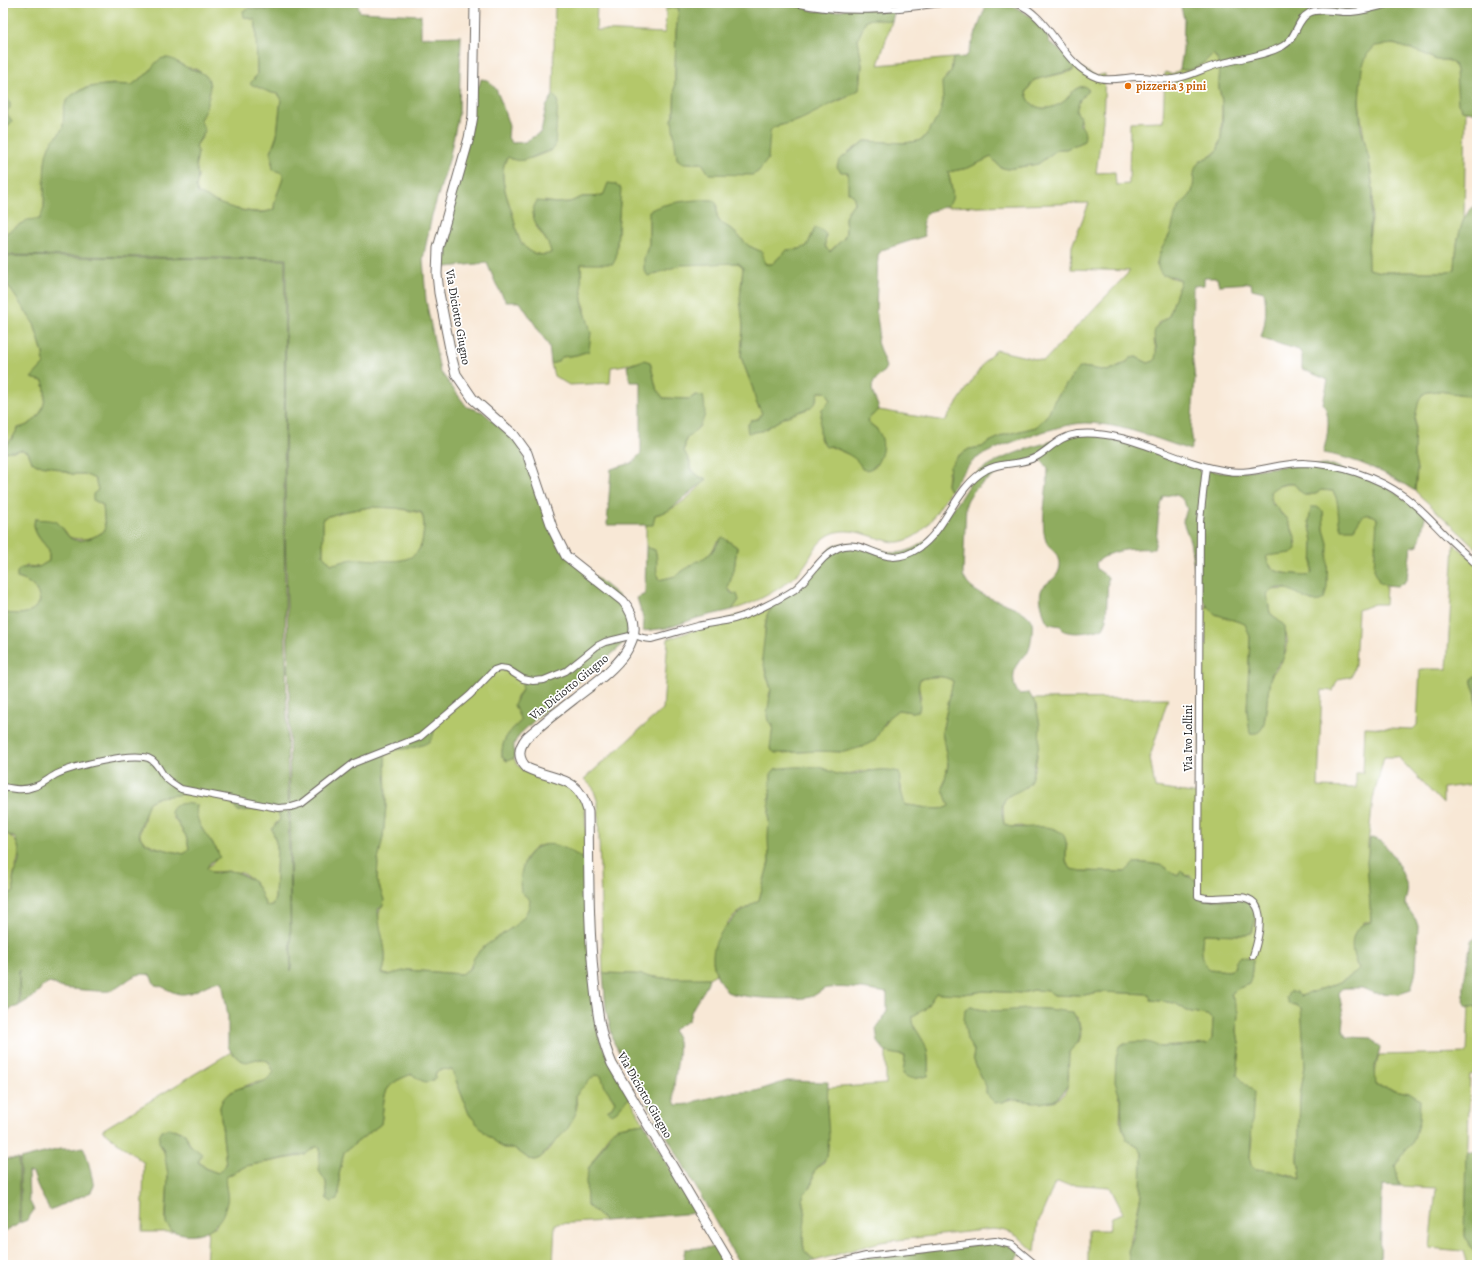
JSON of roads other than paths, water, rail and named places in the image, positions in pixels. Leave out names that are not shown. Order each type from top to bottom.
[{"type":"main road","name":"Via Diciotto Giugno","points":[[475,3],[473,116],[469,138],[438,248],[437,261],[440,293],[452,359],[456,374],[473,399],[514,435],[527,453],[553,530],[566,556],[626,604],[631,615],[634,635],[631,645],[618,663],[527,737],[522,744],[520,756],[522,762],[527,768],[571,784],[585,797],[588,811],[590,943],[599,1024],[606,1050],[612,1064],[731,1265]]},
{"type":"street","points":[[795,3],[823,8],[888,9],[941,3]]},
{"type":"street","points":[[1016,3],[1032,12],[1079,66],[1098,78],[1110,80],[1137,76],[1173,79],[1187,77],[1203,69],[1261,55],[1284,45],[1291,40],[1303,18],[1309,13],[1318,10],[1351,12],[1392,3]]},
{"type":"street","points":[[3,787],[22,789],[34,787],[56,774],[76,767],[119,758],[139,757],[147,758],[154,762],[171,783],[181,789],[278,808],[302,804],[311,799],[354,764],[420,737],[470,695],[494,670],[500,668],[507,669],[523,679],[533,681],[544,680],[566,671],[597,646],[605,642],[634,635],[651,639],[743,616],[790,592],[812,574],[828,555],[841,547],[855,546],[886,558],[896,558],[911,553],[930,539],[953,504],[985,470],[996,466],[1024,462],[1034,458],[1060,439],[1068,436],[1091,434],[1130,441],[1206,467],[1242,473],[1300,463],[1330,466],[1347,470],[1384,485],[1406,498],[1477,565]]},
{"type":"street","name":"Via Ivo Lollini","points":[[1206,467],[1200,521],[1198,896],[1205,899],[1238,896],[1250,899],[1255,903],[1260,921],[1259,936],[1253,956]]},
{"type":"street","points":[[829,1265],[866,1256],[995,1241],[1012,1245],[1036,1265]]},
{"type":"place","name":"pizzeria 3 pini","points":[[1128,86]]}]
